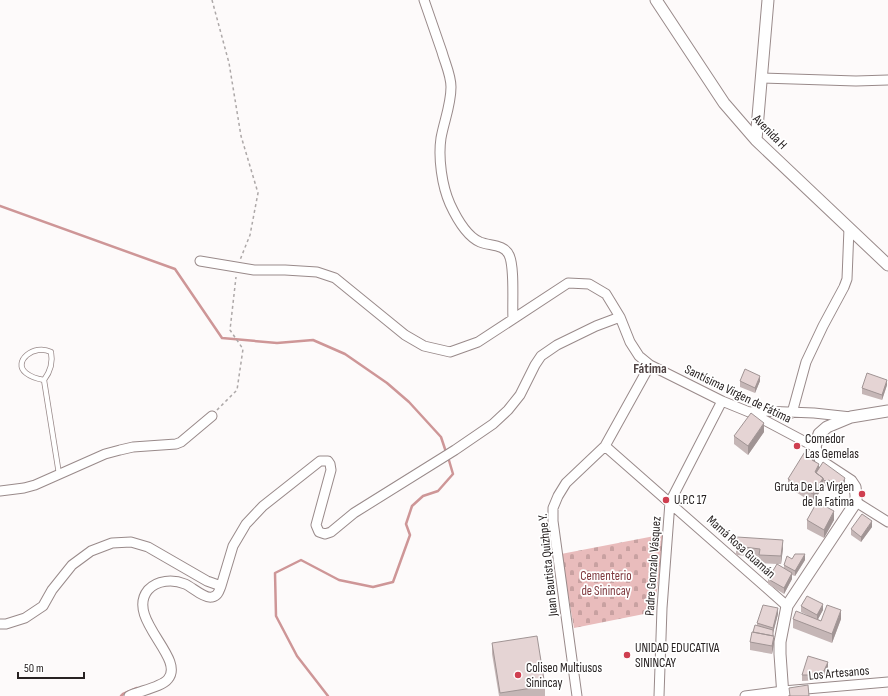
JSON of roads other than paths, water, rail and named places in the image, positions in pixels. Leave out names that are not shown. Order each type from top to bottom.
[{"type":"street","points":[[424,0],[449,74],[451,87],[450,99],[441,139],[440,157],[442,174],[450,203],[460,223],[471,235],[480,242],[499,246],[509,254],[512,266],[513,319]]},
{"type":"street","name":"Avenida H","points":[[656,0],[724,103],[756,140],[888,264]]},
{"type":"street","points":[[756,140],[768,0]]},
{"type":"street","points":[[761,78],[856,81],[888,80]]},
{"type":"street","points":[[792,412],[806,362],[847,279],[849,228]]},
{"type":"street","name":"Santísima Virgen de Fátima","points":[[200,261],[254,270],[317,272],[335,278],[404,335],[424,346],[450,352],[478,342],[568,282],[589,284],[606,294],[620,317],[634,349],[639,356],[650,365],[722,401],[750,412],[814,447]]},
{"type":"street","points":[[130,696],[169,679],[172,672],[172,665],[164,649],[150,628],[146,616],[144,598],[153,585],[163,581],[175,582],[184,584],[207,597],[212,597],[218,594],[233,546],[246,524],[263,506],[320,461],[328,461],[331,470],[316,525],[319,532],[325,534],[331,532],[354,513],[455,450],[493,424],[508,410],[520,395],[535,365],[542,356],[557,346],[596,326],[620,317]]},
{"type":"street","name":"Juan Bautista Quizhpe Y.","points":[[577,696],[553,521],[553,508],[566,483],[605,446],[650,365]]},
{"type":"street","name":"Padre Gonzalo Vásquez","points":[[658,696],[662,608],[670,502],[722,401]]},
{"type":"street","points":[[783,693],[780,642],[787,606],[856,502],[855,487],[851,481],[819,460],[814,447],[819,434],[827,427],[851,417],[888,411]]},
{"type":"street","points":[[750,412],[814,413],[851,417]]},
{"type":"street","points":[[0,491],[29,487],[105,454],[133,447],[176,444],[182,442],[212,416]]},
{"type":"street","name":"Mamá Rosa Guamán","points":[[605,446],[787,606]]},
{"type":"street","points":[[856,502],[888,522]]},
{"type":"street","points":[[0,624],[6,624],[25,618],[43,606],[52,590],[72,565],[91,552],[112,543],[131,542],[148,547],[207,581],[221,586]]},
{"type":"street","name":"Los Artesanos","points":[[745,696],[888,682]]},
{"type":"lane","points":[[44,380],[26,373],[22,368],[22,363],[29,353],[38,349],[45,349],[51,352],[52,359],[49,372],[44,380],[59,474]]},
{"type":"waterway","points":[[0,206],[175,269],[222,338],[277,343],[313,340],[345,354],[387,383],[409,402],[441,437],[446,452]]},
{"type":"waterway","points":[[328,696],[297,656],[276,616],[275,573],[301,560],[339,580],[373,587],[393,582],[410,535],[406,524],[412,506],[423,496],[438,491],[453,474],[448,457]]},
{"type":"waterway","points":[[121,696],[137,688]]},
{"type":"place","name":"Comedor Las Gemelas","points":[[797,446]]},
{"type":"place","name":"Gruta De La Virgen de la Fatima","points":[[862,494]]},
{"type":"place","name":"U.P.C 17","points":[[666,500]]},
{"type":"place","name":"UNIDAD EDUCATIVA SININCAY","points":[[627,655]]},
{"type":"place","name":"Coliseo Multiusos Sinincay","points":[[518,675]]},
{"type":"district","name":"Fátima","points":[[650,368]]},
{"type":"park label","name":"Cementerio de Sinincay","points":[[606,584]]}]
